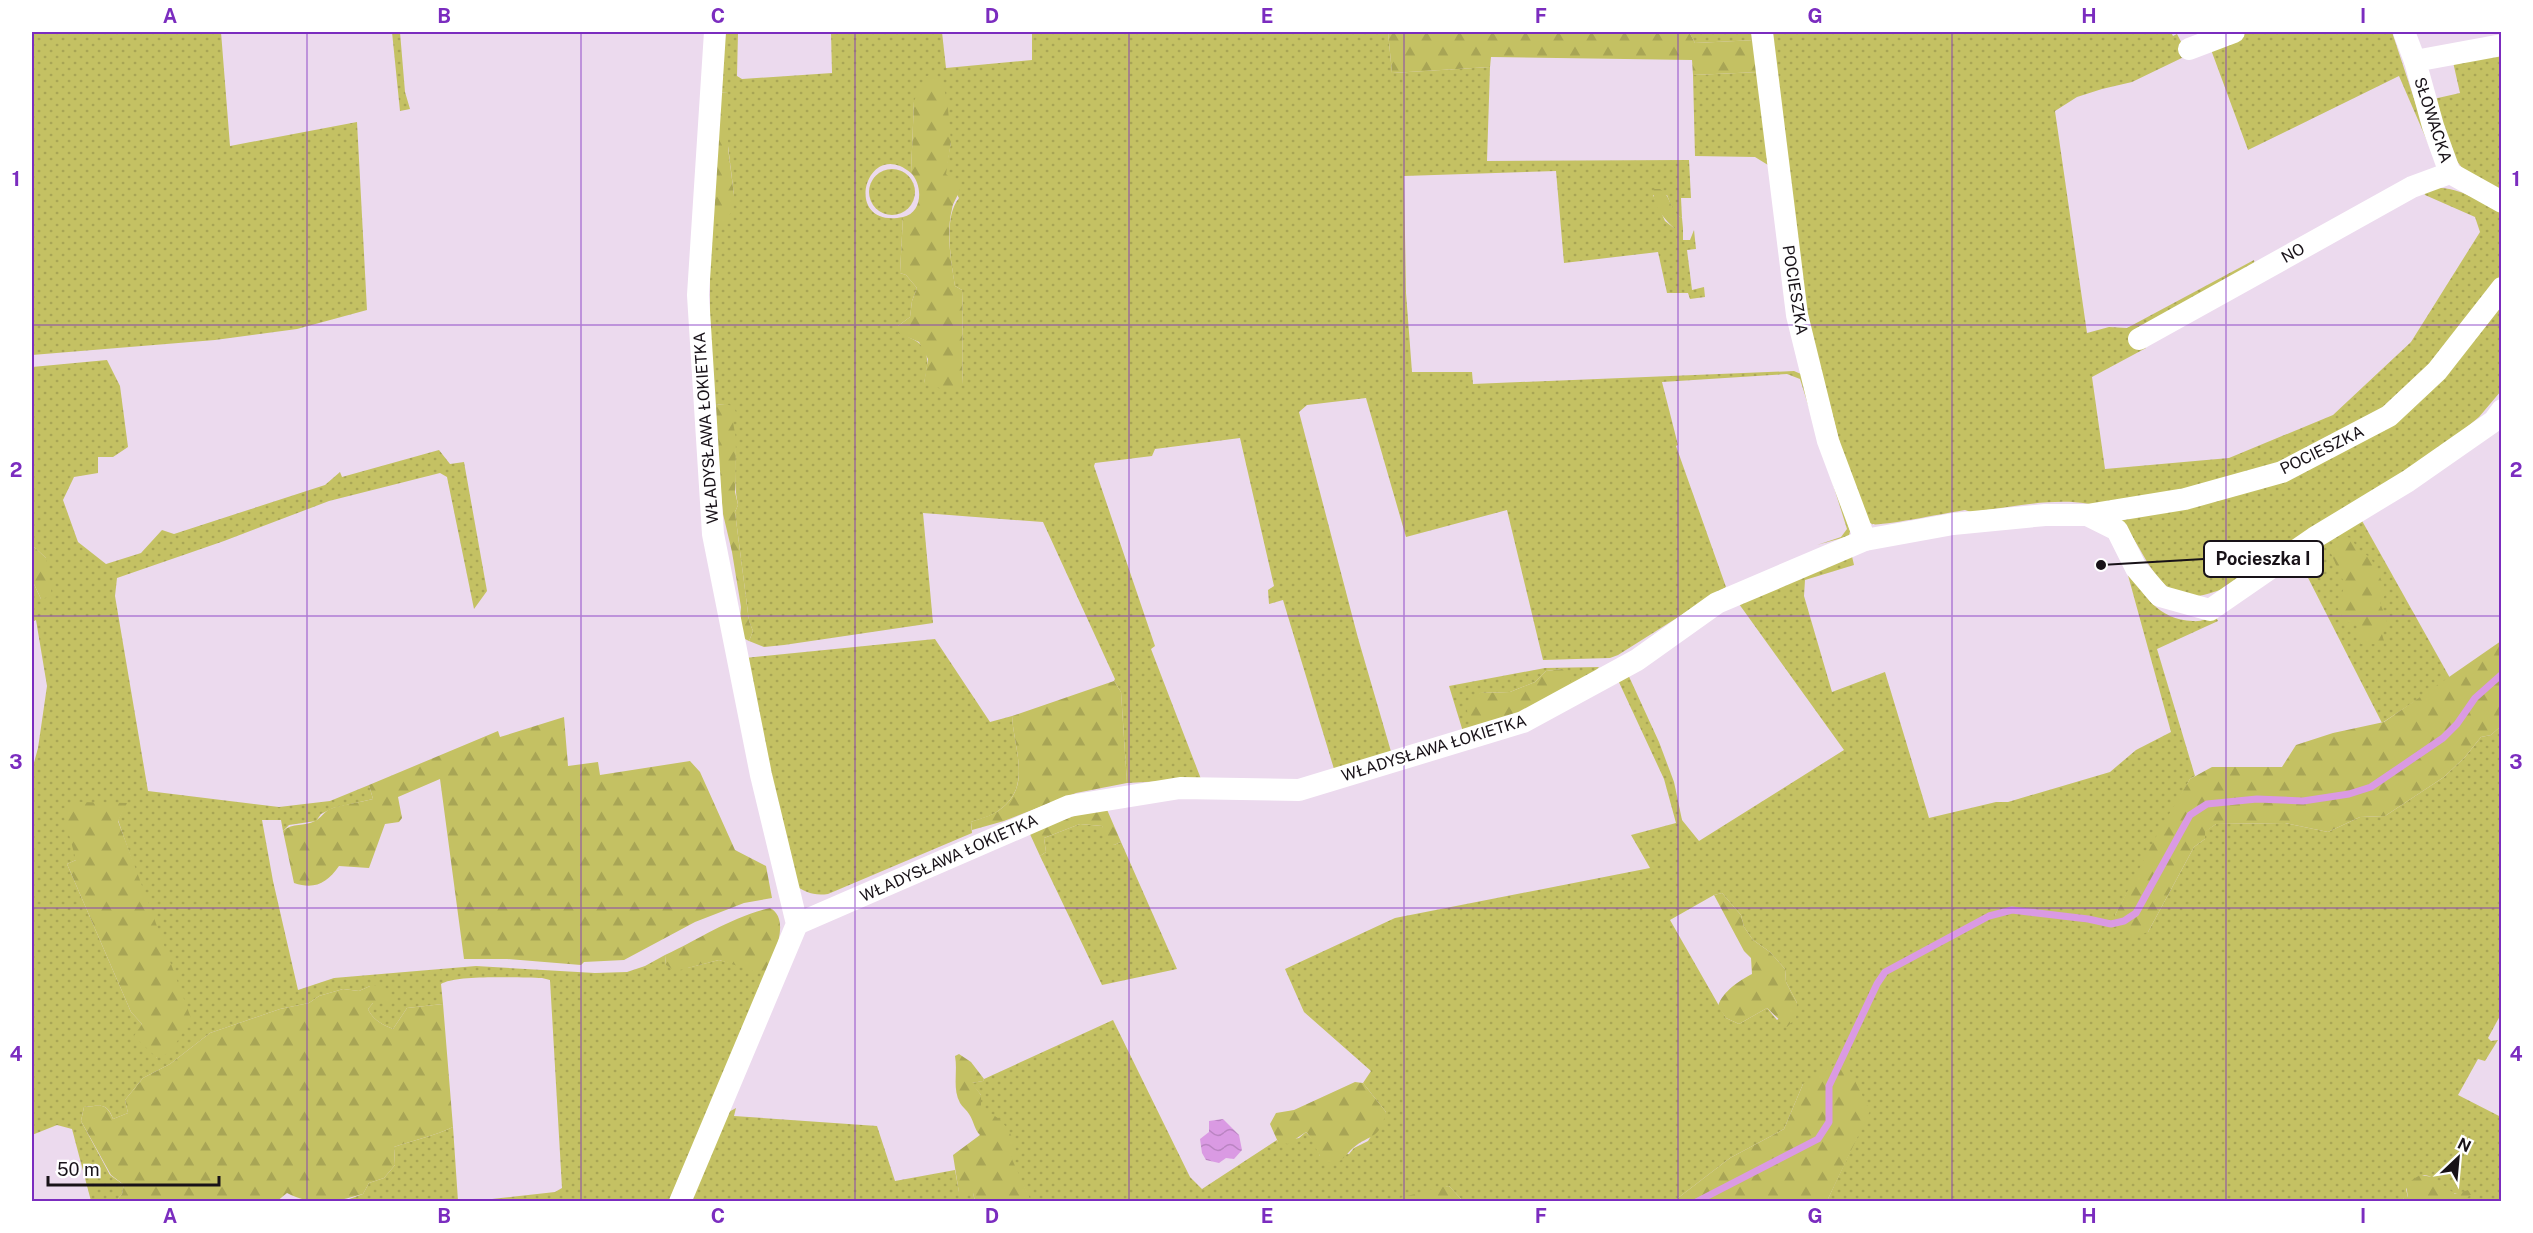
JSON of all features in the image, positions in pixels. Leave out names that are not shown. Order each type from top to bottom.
[{"type":"street","name":"WŁADYSŁAWA ŁOKIETKA","points":[[715,32],[698,295],[713,534],[760,775],[797,924],[1069,806],[1180,788],[1299,790],[1523,722],[1637,660],[1717,603],[1864,540],[1953,524],[2045,515],[2087,515]]},
{"type":"street","name":"POCIESZKA","points":[[1762,32],[1797,315],[1828,441],[1864,540]]},
{"type":"street","points":[[2189,50],[2234,32]]},
{"type":"street","points":[[2404,32],[2415,61]]},
{"type":"street","name":"SŁOWACKA","points":[[2502,45],[2415,61],[2433,126],[2450,172],[2502,202]]},
{"type":"street","name":"NO","points":[[2139,339],[2412,187],[2450,172]]},
{"type":"street","name":"POCIESZKA","points":[[2087,515],[2185,499],[2282,472],[2389,416],[2437,371],[2502,288]]},
{"type":"street","points":[[2087,515],[2116,530],[2136,567],[2160,596],[2210,610],[2314,538],[2418,474],[2494,421],[2502,410]]},
{"type":"street","points":[[680,1202],[797,924]]},
{"type":"green space","points":[[32,32],[221,32],[230,146],[357,122],[367,310],[297,329],[215,340],[32,355]]},
{"type":"green space","points":[[392,32],[400,32],[405,92],[410,109],[400,111]]},
{"type":"green space","points":[[720,32],[738,32],[737,76],[742,79],[832,73],[831,32],[942,32],[946,68],[1032,60],[1032,32],[1388,32],[1392,73],[1490,67],[1487,161],[1689,160],[1691,198],[1681,198],[1682,218],[1674,213],[1667,195],[1653,195],[1665,221],[1674,228],[1683,228],[1683,240],[1690,240],[1694,230],[1696,249],[1687,250],[1692,290],[1704,287],[1705,297],[1690,299],[1688,293],[1667,293],[1658,252],[1564,263],[1556,171],[1404,176],[1406,293],[1412,372],[1472,372],[1473,384],[1794,371],[1801,374],[1850,531],[1849,536],[1817,545],[1841,537],[1847,529],[1800,379],[1787,374],[1662,382],[1678,445],[1676,446],[1726,587],[1618,655],[1610,658],[1543,660],[1507,510],[1406,537],[1366,398],[1307,405],[1299,412],[1358,638],[1392,755],[1334,769],[1283,600],[1269,604],[1268,590],[1274,586],[1240,438],[1155,449],[1152,456],[1095,463],[1094,466],[1155,646],[1151,649],[1201,779],[1127,783],[1121,692],[1043,522],[923,513],[933,623],[764,647],[749,641],[753,631],[749,621],[735,512],[738,505],[734,431],[725,404],[713,405],[710,347],[710,221],[734,195],[728,146],[728,93],[715,92]],"holes":[[[914,101],[951,142],[945,174],[959,198],[951,216],[950,240],[955,286],[962,290],[963,384],[924,383],[927,360],[924,349],[904,334],[898,326],[910,317],[912,301],[917,288],[906,275],[900,273],[903,217],[883,217],[871,210],[866,199],[866,186],[872,174],[882,166],[895,165],[911,173]]]},
{"type":"green space","points":[[1388,32],[1689,32],[1695,43],[1756,40],[1759,72],[1693,75],[1692,60],[1491,57],[1490,67],[1392,73]]},
{"type":"green space","points":[[1689,32],[1756,32],[1756,40],[1695,43]]},
{"type":"green space","points":[[1769,32],[2171,32],[2173,36],[2177,34],[2188,55],[2132,82],[2077,97],[2055,111],[2087,333],[2109,327],[2127,328],[2254,260],[2255,267],[2143,343],[2146,348],[2092,377],[2105,469],[2229,458],[2333,415],[2411,342],[2480,232],[2475,217],[2425,195],[2423,190],[2433,188],[2464,193],[2501,212],[2501,391],[2479,417],[2430,458],[2220,590],[2201,596],[2184,595],[2173,591],[2154,573],[2133,538],[2114,514],[2100,507],[2083,503],[2044,503],[1971,512],[1965,510],[1872,524],[1864,517],[1855,502],[1814,343],[1790,231]]},
{"type":"green space","points":[[2246,32],[2392,32],[2431,150],[2399,76],[2248,150],[2210,47]]},
{"type":"green space","points":[[2501,52],[2501,195],[2469,177],[2450,152],[2429,100],[2460,93],[2453,62]]},
{"type":"green space","points":[[1759,72],[1768,165],[1755,157],[1695,156],[1693,75]]},
{"type":"green space","points":[[932,74],[945,92],[948,109],[951,142],[946,174],[960,187],[950,218],[949,237],[955,286],[962,290],[963,384],[952,392],[924,383],[928,359],[919,342],[898,333],[898,326],[910,317],[912,301],[917,288],[906,275],[900,273],[903,217],[914,210],[919,198],[918,184],[911,173],[914,101],[925,77]]},
{"type":"green space","points":[[715,92],[728,93],[728,148],[734,195],[733,210],[723,223],[710,221]]},
{"type":"green space","points":[[892,169],[908,176],[915,192],[908,208],[892,215],[876,208],[869,192],[876,176]]},
{"type":"green space","points":[[1654,189],[1660,189],[1667,195],[1674,211],[1682,218],[1683,228],[1674,228],[1662,215],[1654,200]]},
{"type":"green space","points":[[107,360],[120,386],[128,447],[113,457],[98,457],[98,473],[74,477],[63,500],[78,542],[106,564],[141,553],[162,530],[174,534],[325,485],[340,472],[342,477],[439,450],[450,464],[464,462],[487,591],[474,609],[447,477],[440,473],[329,501],[117,578],[115,596],[148,791],[279,807],[330,801],[369,785],[373,799],[333,808],[321,814],[316,821],[289,825],[283,831],[281,820],[262,820],[273,881],[298,990],[334,978],[476,966],[595,973],[627,972],[645,966],[665,955],[666,965],[687,968],[719,960],[767,972],[669,1201],[474,1201],[555,1192],[562,1188],[550,980],[542,978],[474,978],[449,981],[441,984],[443,1004],[407,1008],[393,1029],[385,1026],[370,1013],[368,1009],[373,1003],[370,986],[359,991],[343,989],[319,996],[309,1003],[280,1009],[210,1033],[170,1064],[143,1078],[125,1100],[128,1113],[113,1119],[105,1107],[84,1107],[81,1121],[110,1175],[124,1185],[122,1194],[116,1201],[91,1201],[72,1129],[57,1125],[32,1135],[32,770],[38,748],[47,686],[36,620],[32,622],[32,580],[41,599],[46,558],[32,545],[32,367]],"holes":[[[126,803],[118,820],[150,913],[157,1058],[140,1029],[142,1024],[131,1012],[67,864],[76,860]]]},
{"type":"green space","points":[[713,405],[733,406],[737,414],[733,422],[736,439],[735,492],[738,505],[735,512],[749,621],[753,631],[749,641],[743,638],[740,621],[741,607],[723,514]]},
{"type":"green space","points":[[2361,519],[2450,678],[2382,723],[2300,562],[2325,542]]},
{"type":"green space","points":[[2344,536],[2351,538],[2358,549],[2371,558],[2384,586],[2385,595],[2380,603],[2387,621],[2381,631],[2384,641],[2381,644],[2361,644],[2356,620],[2350,623],[2344,620],[2337,606],[2345,585],[2329,549],[2334,541]]},
{"type":"green space","points":[[32,545],[46,558],[52,596],[41,599],[32,580]]},
{"type":"green space","points":[[1851,552],[1854,565],[1805,580],[1804,596],[1832,692],[1885,672],[1929,818],[1996,802],[2008,802],[2110,772],[2136,750],[2171,732],[2126,568],[2145,596],[2170,616],[2181,620],[2196,621],[2216,617],[2218,621],[2157,649],[2195,776],[2190,779],[2115,915],[2148,932],[2194,847],[2205,839],[2204,832],[2216,824],[2285,823],[2328,832],[2360,817],[2385,816],[2444,777],[2465,757],[2481,737],[2491,735],[2501,726],[2501,1014],[2488,1038],[2491,1041],[2498,1040],[2485,1061],[2478,1059],[2458,1095],[2501,1117],[2501,1201],[2462,1201],[2459,1194],[2424,1175],[2415,1179],[2406,1189],[2408,1198],[2404,1198],[2403,1202],[1827,1201],[1869,1111],[1803,1084],[1784,1129],[1730,1158],[1674,1201],[1463,1201],[1449,1186],[1388,1202],[1030,1200],[1010,1157],[981,1112],[981,1095],[971,1083],[983,1081],[1113,1020],[1190,1177],[1202,1189],[1277,1140],[1278,1142],[1299,1138],[1306,1132],[1315,1142],[1320,1156],[1349,1154],[1354,1148],[1368,1141],[1386,1112],[1363,1083],[1371,1071],[1304,1012],[1285,969],[1395,918],[1650,868],[1631,835],[1676,823],[1664,779],[1617,678],[1626,670],[1659,742],[1674,782],[1682,820],[1699,841],[1844,750],[1739,604]],"holes":[[[1722,893],[1741,915],[1744,927],[1753,940],[1770,952],[1785,969],[1786,982],[1797,1003],[1777,1020],[1767,1008],[1739,1024],[1726,1018],[1670,920],[1714,895]]]},
{"type":"green space","points":[[935,639],[990,722],[1012,716],[1019,768],[1015,791],[1009,801],[998,811],[971,822],[972,833],[828,894],[813,894],[801,889],[793,884],[745,658]]},
{"type":"green space","points":[[2501,641],[2501,726],[2491,735],[2481,737],[2465,757],[2444,777],[2385,816],[2360,817],[2328,832],[2285,823],[2216,824],[2205,832],[2205,839],[2194,847],[2148,932],[2131,938],[2119,926],[2115,915],[2159,831],[2190,779],[2212,767],[2282,767],[2296,745],[2333,733],[2384,722]]},
{"type":"green space","points":[[1599,667],[1591,676],[1563,695],[1562,669],[1546,671],[1535,682],[1510,692],[1480,693],[1474,727],[1464,735],[1449,686],[1545,668]]},
{"type":"green space","points":[[1562,669],[1570,676],[1570,685],[1540,708],[1474,727],[1467,711],[1470,699],[1480,693],[1510,692],[1535,682],[1546,671]]},
{"type":"green space","points":[[1114,681],[1121,692],[1127,783],[1076,793],[1004,821],[972,830],[971,822],[998,811],[1009,802],[1015,791],[1019,768],[1012,716]]},
{"type":"green space","points":[[564,717],[568,766],[598,762],[600,775],[690,761],[700,772],[735,850],[766,866],[772,898],[744,903],[695,922],[624,960],[584,962],[581,965],[507,959],[464,959],[440,779],[398,797],[402,818],[399,822],[385,824],[369,868],[339,866],[320,884],[308,886],[294,883],[283,831],[287,828],[315,821],[335,807],[373,799],[369,785],[498,731],[500,737]]},
{"type":"green space","points":[[77,802],[127,803],[118,821],[191,1018],[171,1052],[157,1058],[134,1036],[142,1024],[131,1012],[67,864],[76,860],[62,809]]},
{"type":"green space","points":[[1105,805],[1121,842],[1114,845],[1108,842],[1102,826],[1080,824],[1044,838],[1046,852],[1040,856],[1029,832]]},
{"type":"green space","points":[[1080,824],[1102,826],[1114,845],[1121,842],[1177,969],[1102,985],[1040,856],[1046,852],[1044,838]]},
{"type":"green space","points":[[1722,893],[1741,915],[1744,927],[1753,940],[1770,952],[1785,969],[1786,982],[1797,1003],[1796,1018],[1787,1027],[1767,1008],[1739,1024],[1726,1018],[1718,1006],[1728,991],[1752,974],[1751,958],[1744,951],[1714,895]]},
{"type":"green space","points":[[770,908],[776,913],[780,929],[777,948],[767,972],[760,973],[719,960],[676,971],[666,965],[665,955],[729,923]]},
{"type":"green space","points":[[370,986],[382,986],[390,992],[390,1002],[373,1003],[368,1009],[378,1021],[393,1029],[407,1008],[443,1004],[453,1127],[394,1147],[395,1165],[384,1178],[369,1183],[363,1194],[343,1199],[316,1202],[287,1193],[276,1202],[116,1201],[122,1194],[124,1185],[111,1175],[81,1121],[84,1107],[105,1107],[113,1119],[128,1113],[125,1100],[143,1078],[170,1064],[210,1033],[280,1009],[309,1003],[319,996],[343,989],[359,991]]},
{"type":"green space","points":[[959,1054],[971,1062],[984,1079],[972,1083],[981,1095],[981,1111],[1001,1120],[1010,1133],[1016,1154],[1011,1157],[1031,1201],[975,1201],[973,1193],[959,1193],[953,1155],[980,1135],[958,1097],[955,1056]]},
{"type":"green space","points":[[1844,1059],[1870,1111],[1827,1201],[1674,1201],[1730,1158],[1784,1129],[1803,1084]]},
{"type":"green space","points":[[1355,1082],[1363,1083],[1386,1112],[1380,1128],[1374,1135],[1359,1143],[1339,1161],[1332,1163],[1321,1157],[1306,1132],[1288,1144],[1278,1142],[1270,1124],[1276,1113],[1294,1110]]},
{"type":"green space","points":[[736,1108],[734,1116],[877,1126],[895,1181],[955,1170],[959,1192],[973,1193],[975,1201],[687,1202],[725,1114]]},
{"type":"green space","points":[[453,1127],[458,1201],[341,1202],[363,1194],[369,1183],[384,1178],[395,1165],[394,1147]]},
{"type":"green space","points":[[2420,1175],[2433,1177],[2455,1194],[2468,1190],[2472,1194],[2462,1201],[2403,1201],[2404,1198],[2408,1198],[2406,1184]]},
{"type":"green space","points":[[1449,1186],[1463,1201],[1388,1201],[1442,1187]]},
{"type":"water","points":[[1223,1119],[1239,1135],[1242,1150],[1234,1159],[1226,1158],[1219,1163],[1206,1160],[1202,1153],[1200,1139],[1209,1132],[1209,1121]]},
{"type":"waterway","points":[[1696,1202],[1818,1139],[1829,1122],[1829,1086],[1877,984],[1885,972],[1989,916],[2012,910],[2111,924],[2124,921],[2136,913],[2190,815],[2207,804],[2257,799],[2303,801],[2349,794],[2371,787],[2443,738],[2457,724],[2475,698],[2502,674]]},
{"type":"place","name":"Pocieszka I","points":[[2101,565]]}]
